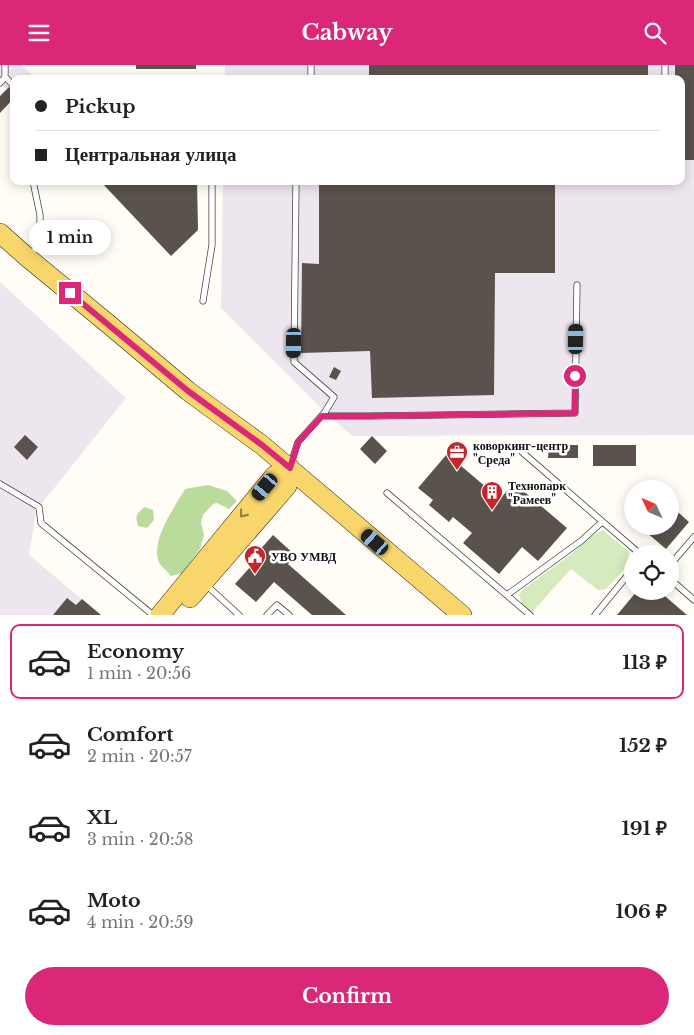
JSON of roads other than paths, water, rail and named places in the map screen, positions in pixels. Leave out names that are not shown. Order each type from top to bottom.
[{"type":"main road","points":[[0,233],[188,391],[290,468],[462,615]]},
{"type":"main road","points":[[176,615],[287,486],[290,468]]},
{"type":"main road","points":[[160,615],[275,475],[290,468]]},
{"type":"lane","points":[[0,83],[5,77],[5,65]]},
{"type":"lane","points":[[5,77],[10,82]]},
{"type":"lane","points":[[28,258],[40,243],[40,215],[34,185]]},
{"type":"lane","points":[[202,301],[212,245],[212,185]]},
{"type":"lane","points":[[290,468],[298,442],[322,416],[334,397],[294,362],[296,185]]},
{"type":"lane","points":[[322,416],[575,413],[577,285]]},
{"type":"lane","points":[[522,452],[629,545]]},
{"type":"lane","points":[[0,483],[39,507],[41,523],[153,615]]},
{"type":"lane","points":[[388,493],[530,615]]},
{"type":"lane","points":[[507,595],[581,541],[602,522]]},
{"type":"lane","points":[[679,554],[694,537]]},
{"type":"lane","points":[[595,615],[624,580]]},
{"type":"lane","points":[[204,582],[239,615]]},
{"type":"lane","points":[[679,587],[694,600]]},
{"type":"lane","points":[[267,615],[277,605],[289,615]]},
{"type":"place","name":"коворкинг-центр \"Среда\"","points":[[457,471]]},
{"type":"place","name":"Технопарк \"Рамеев\"","points":[[492,511]]},
{"type":"place","name":"УВО УМВД","points":[[255,575]]}]
